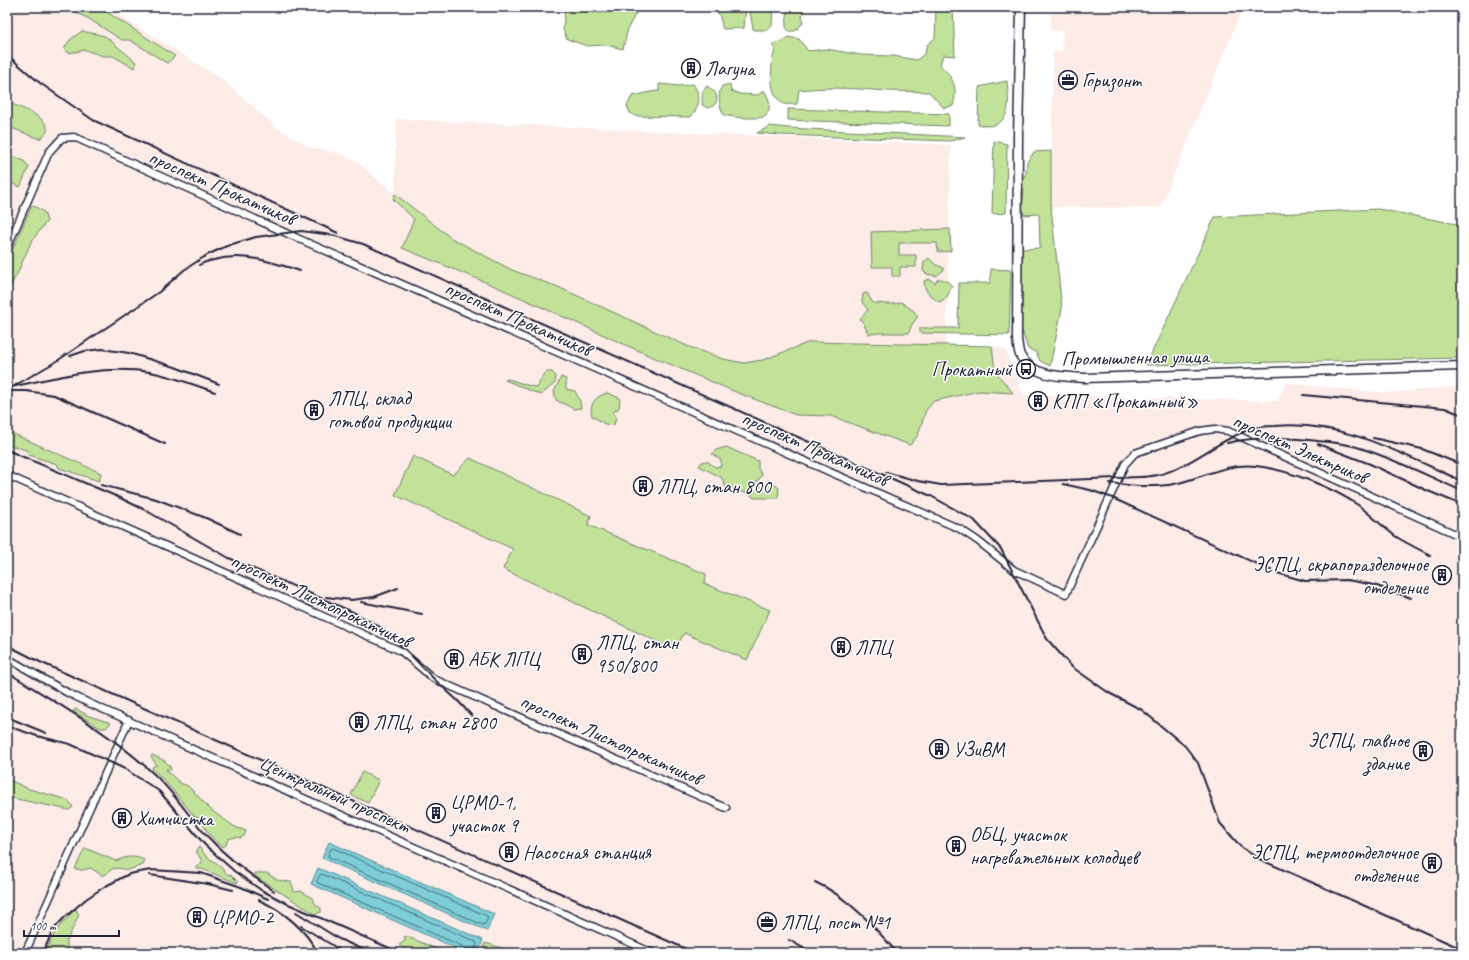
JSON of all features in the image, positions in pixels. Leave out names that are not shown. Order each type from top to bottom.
[{"type":"street","name":"Промышленная улица","points":[[1021,7],[1018,136],[1017,339],[1021,357],[1033,368],[1052,376],[1085,378],[1462,366]]},
{"type":"street","name":"проспект Прокатчиков","points":[[7,248],[49,152],[62,138],[74,137],[328,252],[960,529],[978,541],[1014,570],[1066,594]]},
{"type":"street","name":"проспект Электриков","points":[[1066,594],[1125,464],[1135,453],[1200,431],[1215,429],[1228,431],[1462,537]]},
{"type":"street","name":"проспект Листопрокатчиков","points":[[7,475],[401,651],[434,679],[726,808]]},
{"type":"street","name":"Центральный проспект","points":[[7,658],[68,693],[653,953]]},
{"type":"street","points":[[25,953],[129,720]]},
{"type":"shaded area","points":[[7,7],[106,7],[222,79],[277,128],[310,147],[341,154],[356,161],[395,194],[396,119],[951,145],[946,345],[992,346],[1005,349],[1023,395],[1278,401],[1286,383],[1386,393],[1462,386],[1462,953],[7,953]]},
{"type":"shaded area","points":[[1052,7],[1243,7],[1160,208],[1051,207],[1053,51],[1062,51],[1063,31],[1050,30]]},
{"type":"green space","points":[[66,7],[99,7],[175,56],[167,63],[130,40],[122,40],[89,19]]},
{"type":"green space","points":[[565,7],[658,7],[654,10],[637,11],[628,28],[623,49],[606,45],[587,46],[567,39],[563,30]]},
{"type":"green space","points":[[696,7],[746,7],[744,28],[723,29],[719,14],[711,9],[703,11]]},
{"type":"green space","points":[[749,7],[773,7],[772,26],[767,30],[753,29]]},
{"type":"green space","points":[[786,7],[804,7],[802,18],[803,23],[795,31],[789,31],[786,28]]},
{"type":"green space","points":[[936,7],[953,7],[955,56],[943,55],[940,65],[949,74],[954,84],[955,94],[953,106],[944,108],[929,92],[845,88],[809,89],[799,90],[797,104],[784,104],[775,95],[771,71],[775,50],[772,44],[783,41],[788,37],[799,39],[808,51],[826,49],[861,55],[893,56],[917,60],[925,53],[927,45],[935,38]]},
{"type":"green space","points":[[82,31],[105,36],[136,62],[134,68],[113,56],[103,56],[85,50],[69,53],[64,49],[70,40]]},
{"type":"green space","points":[[1007,81],[1008,107],[1004,118],[992,126],[978,125],[979,87]]},
{"type":"green space","points":[[659,84],[680,86],[693,84],[698,93],[699,101],[691,117],[635,116],[630,113],[627,106],[632,96],[659,91]]},
{"type":"green space","points":[[730,84],[731,91],[740,94],[758,95],[764,90],[768,97],[769,104],[769,110],[765,117],[744,118],[724,115],[720,104],[720,89],[722,86]]},
{"type":"green space","points":[[707,86],[714,91],[717,97],[716,103],[712,107],[708,108],[702,105],[703,93]]},
{"type":"green space","points":[[7,102],[38,116],[47,127],[46,133],[39,139],[7,126]]},
{"type":"green space","points":[[788,109],[949,114],[949,126],[788,120]]},
{"type":"green space","points":[[770,126],[965,137],[950,141],[757,133]]},
{"type":"green space","points":[[994,141],[1007,144],[1006,213],[992,214]]},
{"type":"green space","points":[[1051,151],[1051,207],[1062,309],[1050,366],[1040,361],[1036,352],[1028,349],[1020,325],[1021,249],[1040,248],[1039,214],[1024,215],[1022,206],[1024,191],[1022,186],[1023,179],[1026,173],[1027,162],[1034,152]]},
{"type":"green space","points":[[7,154],[24,161],[29,167],[20,187],[7,181]]},
{"type":"green space","points":[[395,194],[451,238],[512,270],[558,287],[687,346],[723,359],[744,363],[763,360],[810,342],[992,346],[995,371],[1013,393],[979,391],[934,401],[926,410],[918,435],[910,445],[831,416],[796,415],[738,393],[648,355],[497,287],[402,248],[414,219],[393,199]]},
{"type":"green space","points":[[32,205],[44,212],[47,221],[31,242],[7,293],[7,262]]},
{"type":"green space","points":[[1378,209],[1462,225],[1462,358],[1146,365],[1215,217]]},
{"type":"green space","points":[[950,229],[951,251],[938,252],[937,243],[899,243],[899,255],[916,255],[916,267],[900,267],[900,276],[892,276],[892,267],[872,267],[871,232]]},
{"type":"green space","points":[[929,258],[936,265],[945,269],[936,276],[927,274],[923,271],[924,262]]},
{"type":"green space","points":[[991,269],[1011,270],[1009,335],[920,333],[920,328],[958,328],[959,283],[990,283]]},
{"type":"green space","points":[[929,279],[935,283],[938,279],[944,280],[952,286],[947,297],[940,302],[928,293],[925,288],[924,281]]},
{"type":"green space","points":[[867,293],[873,303],[891,304],[901,302],[914,311],[918,316],[911,326],[909,333],[868,334],[860,319],[868,310],[862,302],[863,294]]},
{"type":"green space","points":[[547,372],[552,372],[556,376],[555,383],[541,395],[505,380],[508,379],[537,388],[543,375]]},
{"type":"green space","points":[[561,377],[566,379],[566,389],[575,391],[580,401],[581,408],[574,409],[556,400],[554,392]]},
{"type":"green space","points":[[607,393],[620,398],[619,408],[613,412],[616,418],[614,425],[605,424],[592,416],[591,412],[594,401]]},
{"type":"green space","points":[[7,431],[101,473],[99,481],[59,468],[57,464],[29,455],[26,450],[7,444]]},
{"type":"green space","points":[[726,447],[758,461],[758,469],[762,475],[756,483],[764,489],[769,480],[779,488],[778,498],[754,498],[748,493],[736,491],[725,486],[722,478],[699,466],[702,462],[707,461],[715,467],[721,466],[721,460],[712,454],[716,450]]},
{"type":"green space","points":[[413,456],[453,475],[470,458],[591,516],[588,525],[706,574],[705,584],[770,610],[747,660],[684,633],[675,650],[503,569],[513,549],[395,495]]},
{"type":"green space","points":[[76,709],[89,716],[111,723],[106,728],[100,728],[73,711]]},
{"type":"green space","points":[[152,755],[166,762],[171,770],[166,769],[168,772],[180,783],[188,786],[211,810],[235,827],[246,831],[244,836],[241,838],[236,837],[228,839],[226,845],[223,847],[216,841],[207,831],[201,819],[195,817],[164,780],[152,769],[153,766],[157,765],[151,757]]},
{"type":"green space","points":[[362,772],[379,780],[368,803],[351,795]]},
{"type":"green space","points":[[7,779],[29,789],[68,800],[73,807],[69,810],[7,797]]},
{"type":"green space","points":[[199,847],[207,857],[218,864],[227,874],[231,875],[238,882],[237,883],[202,869],[196,869],[195,867],[201,864],[202,861],[196,851]]},
{"type":"green space","points":[[85,848],[116,861],[122,858],[130,857],[141,858],[144,860],[143,865],[128,870],[118,868],[112,869],[105,875],[101,875],[91,868],[82,870],[75,869]]},
{"type":"green space","points":[[255,873],[267,873],[277,880],[291,882],[293,891],[301,891],[312,898],[316,905],[321,908],[321,912],[315,914],[256,877]]},
{"type":"green space","points":[[76,909],[79,915],[67,940],[67,948],[64,953],[45,953],[58,929]]},
{"type":"green space","points":[[405,936],[447,953],[422,953],[404,949],[399,945],[406,940],[404,938]]},
{"type":"green space","points":[[485,943],[516,952],[490,953],[483,948]]},
{"type":"water","points":[[329,842],[494,914],[487,931],[322,858]]},
{"type":"water","points":[[318,868],[483,940],[478,953],[467,953],[311,884]]},
{"type":"railway","points":[[7,55],[40,83],[93,120],[338,233]]},
{"type":"railway","points":[[14,386],[57,361],[159,292],[184,270],[207,255],[229,245],[256,237],[301,231],[332,235],[363,244],[931,496],[974,520],[1001,549],[1047,639],[1072,667],[1109,693],[1142,710],[1185,746],[1198,763],[1220,823],[1241,847],[1259,859],[1462,949]]},
{"type":"railway","points":[[199,265],[206,262],[236,257],[268,261],[300,271]]},
{"type":"railway","points":[[461,293],[488,306]]},
{"type":"railway","points":[[70,356],[85,351],[102,349],[129,353],[175,367],[219,384]]},
{"type":"railway","points":[[7,388],[78,373],[132,370],[166,376],[215,392]]},
{"type":"railway","points":[[11,391],[26,391],[54,395],[165,444]]},
{"type":"railway","points":[[1303,395],[1445,408],[1462,415]]},
{"type":"railway","points":[[886,472],[918,481],[941,485],[1147,477],[1158,475],[1181,466],[1248,430],[1265,426],[1300,425],[1348,433],[1372,441],[1462,481]]},
{"type":"railway","points":[[1227,443],[1261,438],[1283,438],[1348,445],[1384,456],[1462,491]]},
{"type":"railway","points":[[1373,438],[1422,449],[1462,465]]},
{"type":"railway","points":[[1318,444],[1370,464],[1462,505]]},
{"type":"railway","points":[[7,450],[118,497],[145,510],[229,558],[355,613],[382,628],[472,716]]},
{"type":"railway","points":[[1110,483],[1142,486],[1174,484],[1224,469],[1245,466],[1256,466],[1282,471],[1309,480],[1336,492],[1358,505],[1395,536],[1430,555]]},
{"type":"railway","points":[[1063,484],[1090,490],[1110,497],[1277,573],[1305,581],[1347,580],[1374,585],[1411,598]]},
{"type":"railway","points":[[101,485],[156,499],[206,518],[240,534]]},
{"type":"railway","points":[[326,597],[351,600],[374,597],[398,588]]},
{"type":"railway","points":[[361,602],[422,614]]},
{"type":"railway","points":[[7,645],[40,662],[695,953]]},
{"type":"railway","points":[[7,672],[84,720],[139,761],[163,783],[218,847],[241,867],[274,891]]},
{"type":"railway","points":[[7,717],[46,733]]},
{"type":"railway","points":[[7,726],[37,736],[70,744],[125,769],[159,791],[205,845],[234,871],[261,890],[286,903],[401,953]]},
{"type":"railway","points":[[43,953],[53,930],[64,918],[86,899],[104,887],[129,874],[151,870],[201,873],[241,887],[268,899]]},
{"type":"railway","points":[[150,875],[208,884],[233,890]]},
{"type":"railway","points":[[815,882],[827,888],[860,913],[897,953]]},
{"type":"railway","points":[[259,900],[268,904],[293,922],[307,936],[318,953]]},
{"type":"railway","points":[[296,912],[339,939],[371,953]]},
{"type":"railway","points":[[301,926],[345,953]]},
{"type":"railway","points":[[789,940],[812,953]]},
{"type":"railway","points":[[275,950],[282,953]]},
{"type":"place","name":"Лагуна","points":[[691,68]]},
{"type":"place","name":"Горизонт","points":[[1068,80]]},
{"type":"place","name":"Прокатный","points":[[1026,369]]},
{"type":"place","name":"КПП «Прокатный»","points":[[1038,401]]},
{"type":"place","name":"ЛПЦ, склад готовой продукции","points":[[314,410]]},
{"type":"place","name":"ЛПЦ, стан 800","points":[[643,486]]},
{"type":"place","name":"ЭСПЦ, скрапоразделочное отделение","points":[[1442,575]]},
{"type":"place","name":"ЛПЦ","points":[[841,647]]},
{"type":"place","name":"ЛПЦ, стан 950/800","points":[[582,654]]},
{"type":"place","name":"АБК ЛПЦ","points":[[454,659]]},
{"type":"place","name":"ЛПЦ, стан 2800","points":[[359,722]]},
{"type":"place","name":"УЗиВМ","points":[[939,749]]},
{"type":"place","name":"ЭСПЦ, главное здание","points":[[1423,751]]},
{"type":"place","name":"ЦРМО-1, участок 9","points":[[436,813]]},
{"type":"place","name":"Химчистка","points":[[122,818]]},
{"type":"place","name":"ОБЦ, участок нагревательных колодцев","points":[[956,846]]},
{"type":"place","name":"Насосная станция","points":[[509,852]]},
{"type":"place","name":"ЭСПЦ, термоотделочное отделение","points":[[1432,863]]},
{"type":"place","name":"ЦРМО-2","points":[[197,917]]},
{"type":"place","name":"ЛПЦ, пост №1","points":[[767,922]]}]
